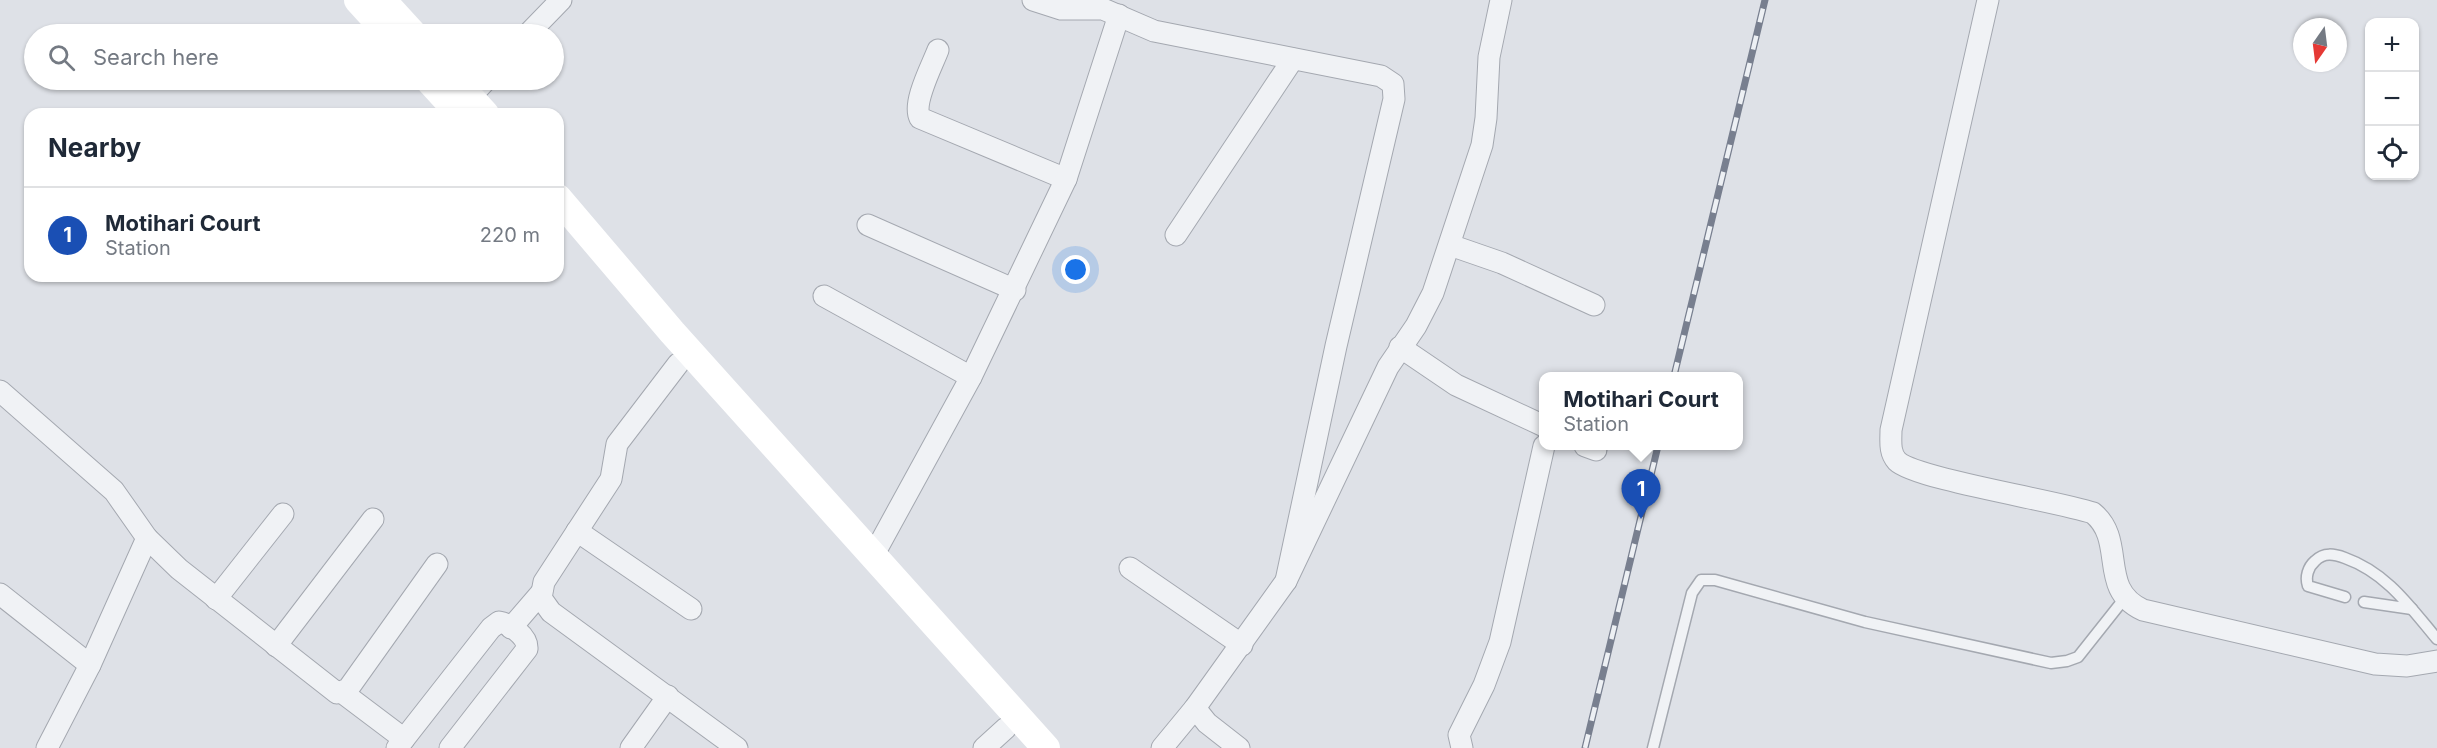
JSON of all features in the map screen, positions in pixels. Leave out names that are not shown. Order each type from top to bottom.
[{"type":"main road","points":[[358,0],[380,24]]},
{"type":"main road","points":[[382,0],[404,24]]},
{"type":"main road","points":[[454,90],[471,97]]},
{"type":"main road","points":[[564,205],[672,332],[1046,748]]},
{"type":"main road","points":[[564,232],[678,363],[1014,738]]},
{"type":"street","points":[[538,24],[561,0]]},
{"type":"street","points":[[1032,0],[1061,9],[1103,9],[1154,31],[1381,76],[1389,80],[1395,91],[1336,346],[1286,581]]},
{"type":"street","points":[[1162,748],[1242,645],[1286,581],[1388,367],[1425,311],[1450,245],[1485,131],[1489,57],[1501,0]]},
{"type":"street","points":[[1988,0],[1891,430],[1893,454],[1899,462],[1928,474],[2093,513],[2107,528],[2118,590],[2124,599],[2143,610],[2375,664],[2407,666],[2437,662]]},
{"type":"street","points":[[873,556],[971,377],[1015,290],[1066,179],[1119,15]]},
{"type":"street","points":[[938,50],[917,107],[920,118],[1066,179]]},
{"type":"street","points":[[1176,235],[1293,58]]},
{"type":"street","points":[[868,225],[1015,290]]},
{"type":"street","points":[[1450,245],[1502,263],[1594,305]]},
{"type":"street","points":[[824,296],[971,377]]},
{"type":"street","points":[[1400,347],[1456,385],[1539,424]]},
{"type":"street","points":[[511,628],[541,593],[544,582],[613,474],[617,444],[678,363]]},
{"type":"street","points":[[0,390],[114,491],[147,538],[179,569],[334,691],[343,693],[401,743],[491,628],[502,622],[524,638],[527,648],[450,748]]},
{"type":"street","points":[[1461,748],[1459,735],[1484,685],[1500,642],[1544,450]]},
{"type":"street","points":[[216,599],[283,514]]},
{"type":"street","points":[[276,646],[373,519]]},
{"type":"street","points":[[577,531],[691,609]]},
{"type":"street","points":[[47,748],[90,665],[147,538]]},
{"type":"street","points":[[343,693],[437,564]]},
{"type":"street","points":[[1130,568],[1242,645]]},
{"type":"street","points":[[541,593],[544,605],[551,612],[737,748]]},
{"type":"street","points":[[0,594],[90,665]]},
{"type":"street","points":[[631,748],[668,696]]},
{"type":"street","points":[[1195,708],[1207,723],[1239,748]]},
{"type":"street","points":[[984,748],[1014,738]]},
{"type":"lane","points":[[2345,597],[2308,586],[2308,572],[2316,560],[2332,555],[2353,561],[2378,574],[2437,639]]},
{"type":"lane","points":[[1653,748],[1692,593],[1701,580],[1715,580],[1865,622],[2051,663],[2067,662],[2078,657],[2124,599]]},
{"type":"lane","points":[[2364,602],[2412,609]]},
{"type":"railway","points":[[1675,372],[1765,0]]},
{"type":"railway","points":[[1585,748],[1657,450]]},
{"type":"place","name":"Motihari Court","points":[[1641,519]]}]
